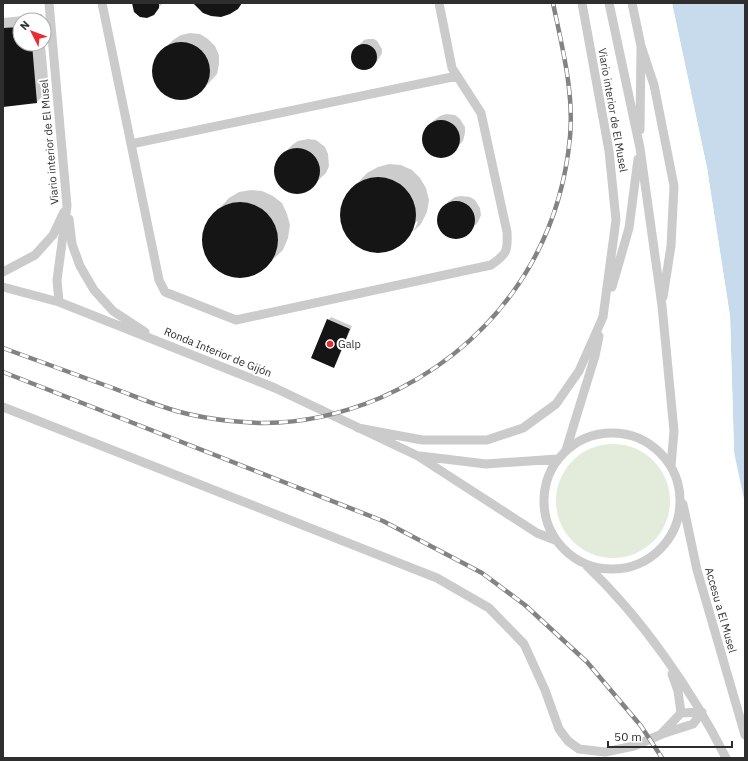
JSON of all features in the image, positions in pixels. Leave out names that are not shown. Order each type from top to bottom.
[{"type":"lane","name":"Viario interior de El Musel","points":[[49,3],[67,206],[57,280],[59,302]]},
{"type":"lane","points":[[102,3],[159,280],[165,292],[236,320],[491,265],[503,257],[508,245],[507,232],[481,113],[452,68],[439,3]]},
{"type":"lane","name":"Viario interior de El Musel","points":[[566,450],[595,356],[603,317],[616,220],[609,152],[582,3]]},
{"type":"lane","name":"Viario interior de El Musel","points":[[609,3],[640,148],[662,306],[674,431],[671,466]]},
{"type":"lane","name":"Viario interior de El Musel","points":[[632,3],[641,46],[654,85],[674,186],[671,246],[662,306]]},
{"type":"lane","name":"Viario interior de El Musel","points":[[358,428],[422,440],[487,440],[523,428],[556,404],[579,371],[603,317],[628,228],[640,148],[641,46]]},
{"type":"lane","points":[[131,144],[457,76]]},
{"type":"lane","points":[[3,272],[35,255],[53,235],[67,206]]},
{"type":"lane","points":[[67,206],[72,244],[80,266],[94,290],[113,311],[159,342]]},
{"type":"lane","name":"Ronda Interior de Gijón","points":[[3,287],[59,302],[275,388],[418,456],[537,533],[555,540]]},
{"type":"lane","points":[[3,407],[436,578],[489,608],[524,644],[545,690],[559,729],[568,741],[579,749],[593,754],[634,746],[662,734],[693,724],[702,712]]},
{"type":"lane","name":"Accesu a El Musel","points":[[726,758],[702,712],[654,641],[605,583],[585,564],[565,552],[555,540],[546,521],[543,504],[546,481],[558,459],[566,450],[586,437],[609,432],[635,436],[656,448],[671,466],[680,491],[697,570],[745,734]]},
{"type":"lane","name":"Ronda Interior de Gijón","points":[[418,456],[486,464],[558,459]]},
{"type":"lane","name":"Accesu a El Musel","points":[[585,564],[608,570],[632,567],[653,556],[670,537],[679,514],[680,491]]},
{"type":"lane","points":[[669,664],[678,691],[681,713]]},
{"type":"lane","points":[[662,734],[681,713],[702,712]]},
{"type":"green space","points":[[613,444],[635,448],[653,461],[666,479],[670,501],[666,523],[653,541],[635,554],[613,558],[591,554],[573,541],[560,523],[556,501],[560,479],[573,461],[591,448]]},
{"type":"water","points":[[672,3],[745,3],[745,566],[734,452],[730,316],[707,168]]},
{"type":"pier","points":[[670,3],[672,3],[707,168],[730,316],[734,452],[745,504],[745,568],[740,557],[732,452],[728,316],[705,168]]},
{"type":"building","points":[[132,3],[159,3],[159,8],[154,15],[147,18],[140,17],[134,12]]},
{"type":"building","points":[[193,3],[242,3],[238,9],[221,17],[203,13]]},
{"type":"building","points":[[12,27],[12,52],[33,52],[37,103],[3,107],[3,28]]},
{"type":"building","points":[[181,42],[192,44],[202,50],[208,60],[210,71],[208,82],[202,92],[192,98],[181,100],[170,98],[160,92],[154,82],[152,71],[154,60],[160,50],[170,44]]},
{"type":"building","points":[[364,44],[373,48],[377,57],[373,66],[364,70],[355,66],[351,57],[355,48]]},
{"type":"building","points":[[441,120],[454,126],[460,139],[454,152],[441,158],[428,152],[422,139],[428,126]]},
{"type":"building","points":[[293,148],[301,148],[310,152],[316,158],[320,171],[316,184],[310,190],[301,194],[293,194],[284,190],[278,184],[274,175],[274,167],[278,158],[284,152]]},
{"type":"building","points":[[378,177],[393,180],[405,188],[413,200],[416,215],[413,230],[405,242],[393,250],[378,253],[363,250],[351,242],[343,230],[340,215],[343,200],[351,188],[363,180]]},
{"type":"building","points":[[456,201],[466,204],[472,210],[475,220],[472,230],[466,236],[456,239],[446,236],[440,230],[437,220],[440,210],[446,204]]},
{"type":"building","points":[[240,202],[255,205],[267,213],[275,225],[278,240],[275,255],[267,267],[255,275],[240,278],[225,275],[213,267],[205,255],[202,240],[205,225],[213,213],[225,205]]},
{"type":"building","name":"Galp","points":[[327,319],[350,329],[334,368],[311,358]]},
{"type":"railway","points":[[3,348],[168,409],[202,417],[237,422],[262,423],[296,421],[330,415],[380,398],[419,378],[454,354],[485,325],[512,294],[534,259],[551,221],[563,180],[570,137],[571,120],[569,86],[553,3]]},
{"type":"railway","points":[[3,372],[383,521],[482,573],[525,605],[587,662],[641,726],[662,758]]},
{"type":"place","name":"Galp","points":[[330,344]]}]
